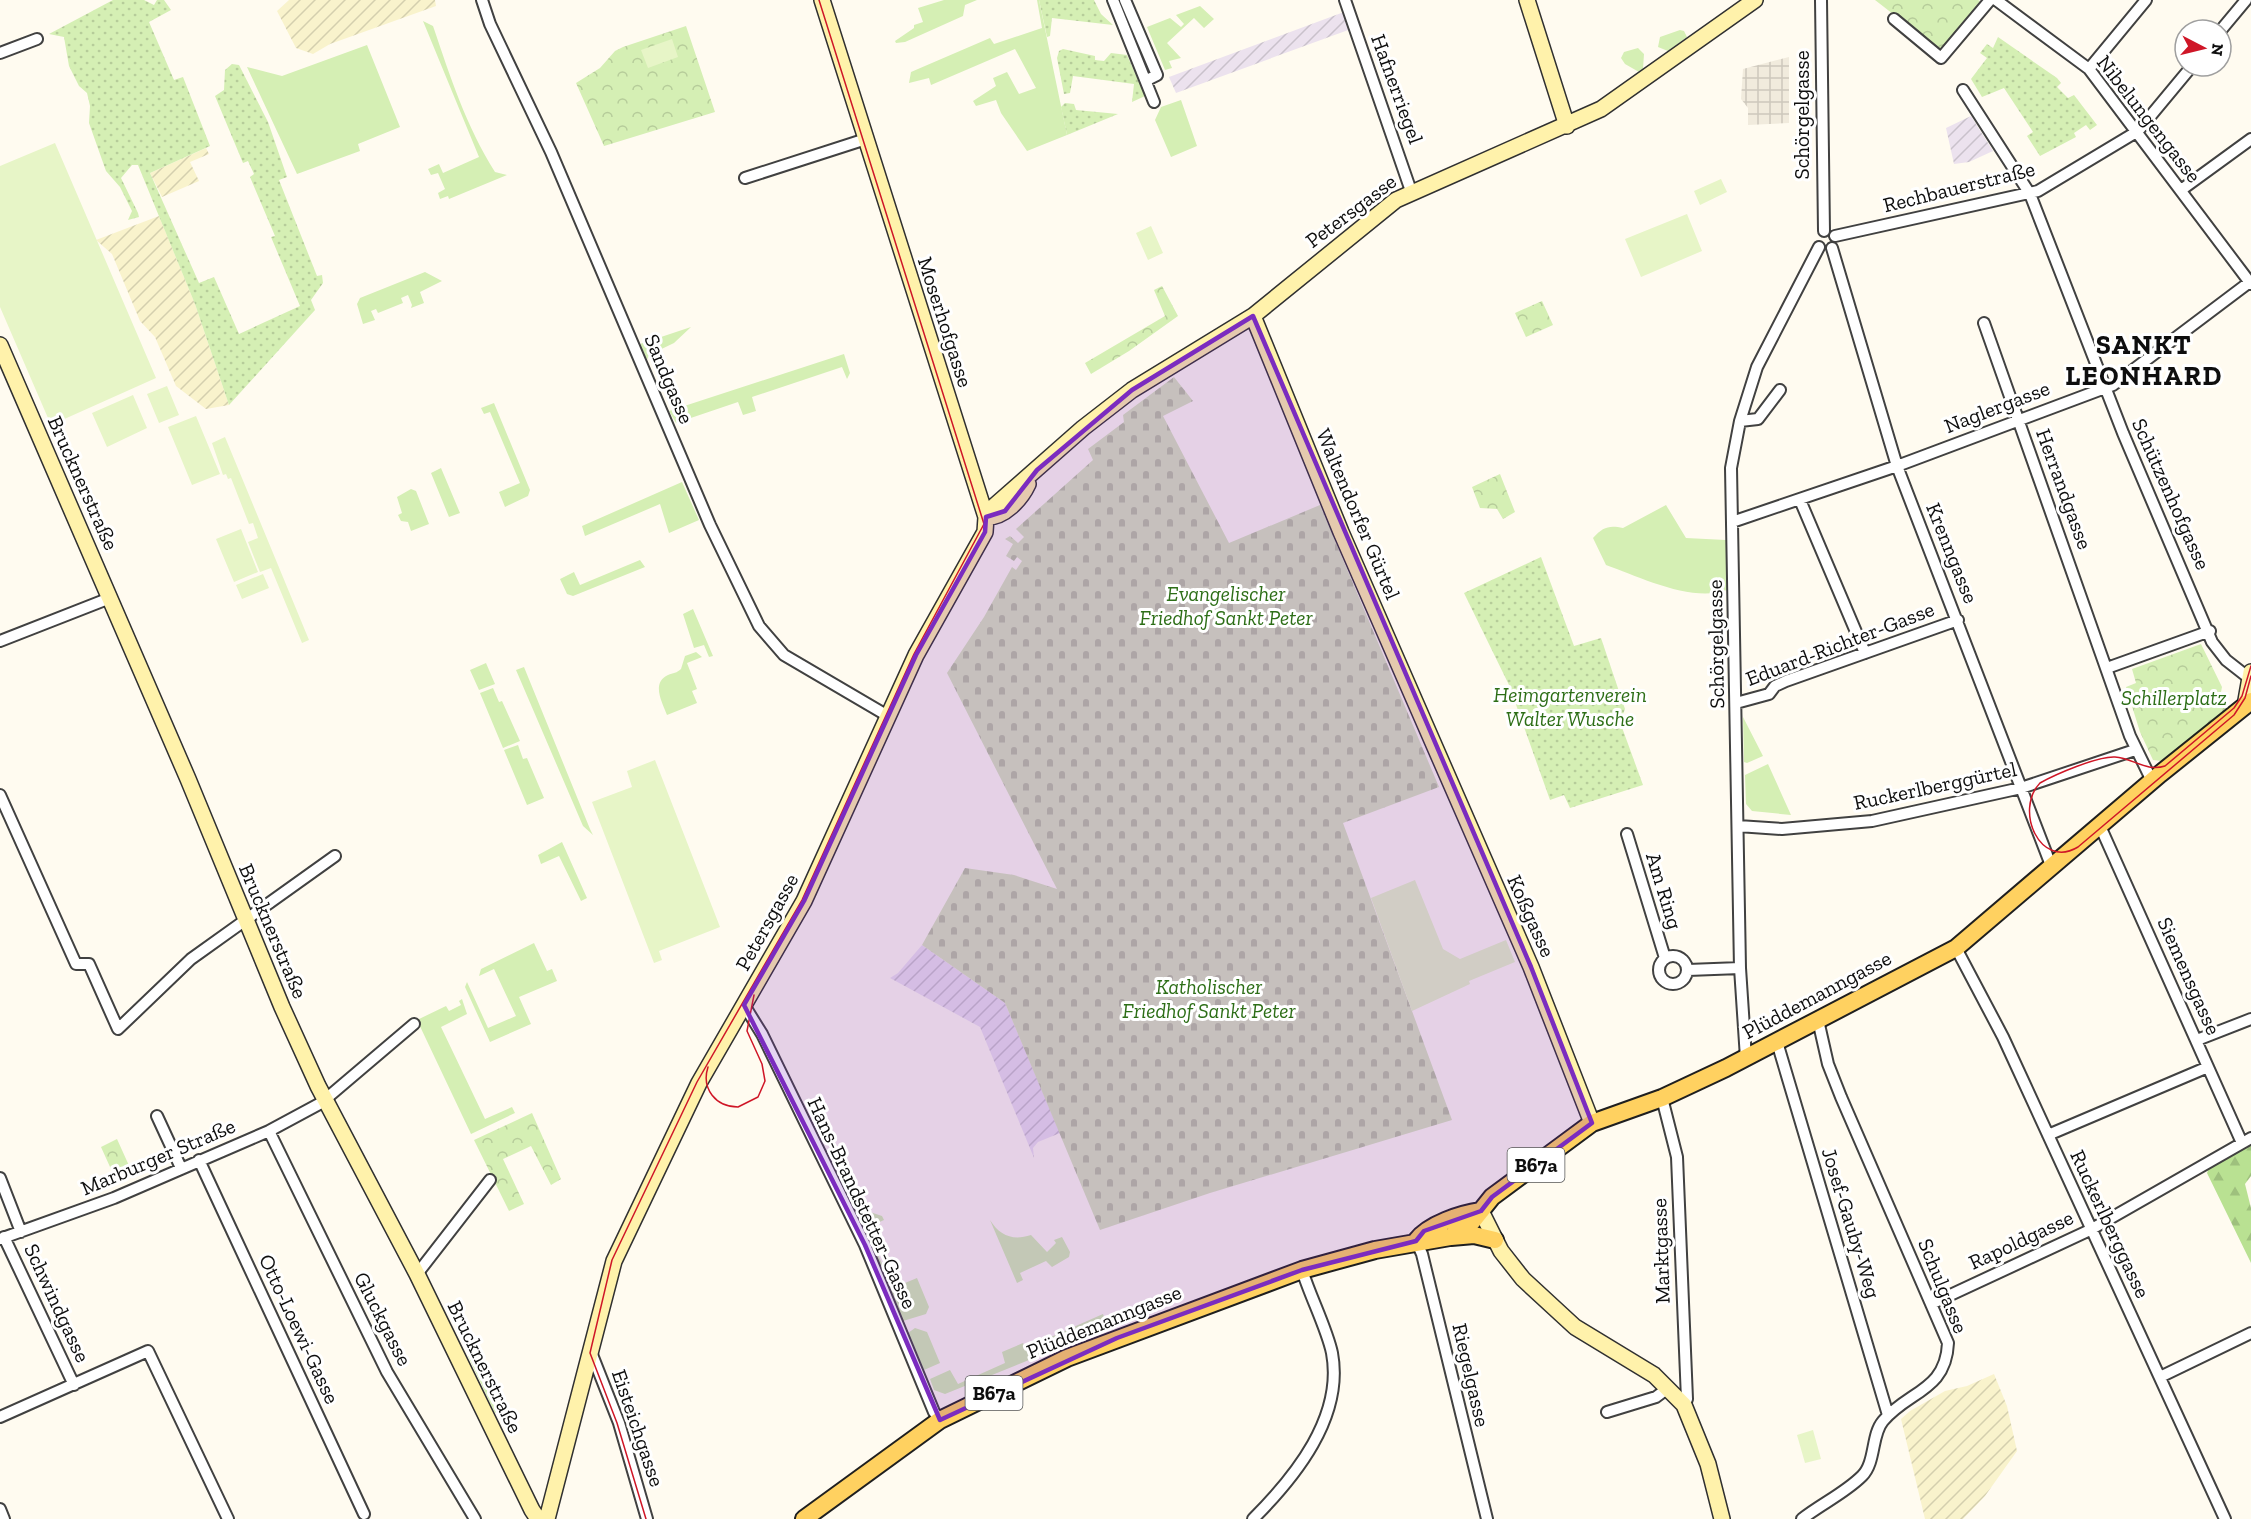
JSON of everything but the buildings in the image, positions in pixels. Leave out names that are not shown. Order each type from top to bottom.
[{"type":"main road","name":"Moserhofgasse","points":[[822,0],[986,517]]},
{"type":"main road","points":[[1527,0],[1567,126]]},
{"type":"main road","name":"Petersgasse","points":[[547,1519],[563,1467],[614,1261],[689,1104],[804,901],[916,655],[985,532],[986,517],[999,501],[1028,479],[1083,428],[1132,390],[1253,316],[1395,200],[1411,191],[1567,126],[1616,100],[1755,0]]},
{"type":"main road","name":"Waltendorfer Gürtel","points":[[1253,316],[1341,532],[1426,728]]},
{"type":"main road","name":"Brucknerstraße","points":[[0,345],[111,598],[244,920],[325,1100],[417,1274],[538,1519]]},
{"type":"main road","points":[[2249,705],[2250,675]]},
{"type":"main road","name":"B67a","points":[[2152,781],[2249,705]]},
{"type":"main road","name":"Koßgasse","points":[[1426,728],[1531,967],[1592,1123]]},
{"type":"main road","name":"Plüddemanngasse","points":[[804,1519],[940,1420],[1109,1341],[1302,1270],[1416,1241],[1426,1243],[1450,1237],[1472,1222],[1492,1197],[1592,1123],[1662,1098],[1746,1058],[1956,948],[2152,781]]},
{"type":"main road","points":[[1481,1211],[1495,1240],[1523,1279],[1558,1313],[1593,1339],[1654,1375],[1684,1405],[1702,1447],[1722,1519]]},
{"type":"main road","name":"Plüddemanngasse","points":[[1416,1241],[1424,1231],[1466,1213],[1481,1211]]},
{"type":"main road","points":[[1450,1237],[1474,1235],[1495,1240]]},
{"type":"street","name":"Sandgasse","points":[[482,0],[490,24],[551,152],[710,525],[759,626],[784,656],[888,716]]},
{"type":"street","points":[[1113,0],[1137,42],[1152,77],[1154,102]]},
{"type":"street","points":[[1125,0],[1137,42]]},
{"type":"street","name":"Hafnerriegel","points":[[1345,0],[1411,191]]},
{"type":"street","name":"Schörgelgasse","points":[[1821,0],[1824,231]]},
{"type":"street","points":[[1894,19],[1941,58],[1990,0]]},
{"type":"street","name":"Nibelungengasse","points":[[1996,0],[2089,69],[2250,282]]},
{"type":"street","points":[[2089,69],[2146,0]]},
{"type":"street","points":[[2231,18],[2246,0]]},
{"type":"street","points":[[0,53],[37,39]]},
{"type":"street","name":"Rechbauerstraße","points":[[1835,236],[2038,191],[2138,131],[2182,78]]},
{"type":"street","name":"Schützenhofgasse","points":[[1963,90],[2030,194],[2104,387],[2158,518],[2210,631],[2212,642],[2226,660],[2250,675]]},
{"type":"street","points":[[745,178],[866,139]]},
{"type":"street","points":[[2181,190],[2251,139]]},
{"type":"street","points":[[1824,231],[1830,231],[1835,236],[1836,243],[1832,248],[1826,250],[1819,247],[1816,238],[1824,231]]},
{"type":"street","name":"Schörgelgasse","points":[[1746,1058],[1740,968],[1731,468],[1740,422],[1757,367],[1819,247]]},
{"type":"street","name":"Krenngasse","points":[[1832,248],[1897,466],[2052,867]]},
{"type":"street","name":"Naglergasse","points":[[1732,522],[1897,466],[2104,387],[2133,370],[2250,282]]},
{"type":"street","name":"Herrandgasse","points":[[1984,323],[2107,668]]},
{"type":"street","points":[[1740,422],[1758,419],[1780,390]]},
{"type":"street","points":[[1800,500],[1865,653]]},
{"type":"street","points":[[0,640],[111,598]]},
{"type":"street","name":"Eduard-Richter-Gasse","points":[[1736,704],[1769,694],[1777,684],[1958,620]]},
{"type":"street","points":[[2152,781],[2135,750],[2107,668],[2210,631]]},
{"type":"street","name":"Ruckerlberggürtel","points":[[1738,826],[1782,829],[1855,824],[2021,788],[2135,750]]},
{"type":"street","points":[[0,795],[76,964],[89,964],[118,1029],[191,959],[335,856]]},
{"type":"street","name":"Siemensgasse","points":[[2100,826],[2208,1067],[2247,1140]]},
{"type":"street","name":"Am Ring","points":[[1626,834],[1665,958],[1659,970],[1662,979],[1669,984],[1682,982],[1688,970]]},
{"type":"street","name":"Ruckerlberggasse","points":[[1956,948],[2003,1036],[2090,1230],[2225,1519]]},
{"type":"street","name":"Am Ring","points":[[1665,958],[1680,957],[1688,970]]},
{"type":"street","name":"Am Ring","points":[[1688,970],[1740,968]]},
{"type":"street","name":"Hans-Brandstetter-Gasse","points":[[744,1005],[762,1034],[861,1236],[934,1412],[940,1420]]},
{"type":"street","points":[[2197,1040],[2251,1019]]},
{"type":"street","name":"Schulgasse","points":[[1802,1519],[1864,1475],[1879,1425],[1888,1414],[1933,1383],[1948,1357],[1948,1343],[1828,1064],[1818,1020]]},
{"type":"street","name":"Marburger Straße","points":[[2,1238],[114,1198],[269,1131],[325,1100],[414,1024]]},
{"type":"street","name":"Josef-Gauby-Weg","points":[[1777,1042],[1888,1414]]},
{"type":"street","points":[[2048,1135],[2208,1067]]},
{"type":"street","name":"Marktgasse","points":[[1662,1098],[1674,1141],[1677,1168],[1687,1398],[1684,1405]]},
{"type":"street","points":[[157,1116],[181,1168]]},
{"type":"street","name":"Gluckgasse","points":[[269,1131],[387,1372],[475,1519]]},
{"type":"street","name":"Rapoldgasse","points":[[1931,1304],[2090,1230],[2247,1140]]},
{"type":"street","name":"Otto-Loewi-Gasse","points":[[199,1160],[364,1514]]},
{"type":"street","points":[[0,1178],[21,1232]]},
{"type":"street","points":[[417,1274],[490,1180]]},
{"type":"street","name":"Schwindgasse","points":[[2,1238],[12,1253],[74,1385]]},
{"type":"street","name":"Riegelgasse","points":[[1416,1241],[1422,1254],[1487,1519]]},
{"type":"street","points":[[1254,1519],[1292,1478],[1302,1462],[1313,1443],[1333,1388],[1330,1347],[1302,1270]]},
{"type":"street","points":[[2160,1377],[2251,1333]]},
{"type":"street","name":"Eisteichgasse","points":[[591,1350],[616,1415],[647,1519]]},
{"type":"street","points":[[0,1416],[148,1351],[228,1519]]},
{"type":"street","points":[[1607,1412],[1656,1397],[1668,1388]]},
{"type":"street","points":[[0,1509],[4,1519]]},
{"type":"highlighted area","points":[[1253,316],[1531,967],[1592,1123],[1492,1197],[1481,1211],[1424,1231],[1416,1241],[1302,1270],[1117,1338],[940,1420],[865,1245],[744,1005],[804,901],[916,655],[985,532],[986,517],[1005,511],[1037,470],[1132,390]]},
{"type":"shaded area","points":[[289,0],[435,0],[436,6],[330,44],[313,54],[296,48],[277,11]]},
{"type":"shaded area","points":[[1344,12],[1351,29],[1176,93],[1169,77]]},
{"type":"shaded area","points":[[1789,57],[1789,123],[1748,125],[1748,108],[1741,99],[1743,69]]},
{"type":"shaded area","points":[[1971,116],[1993,151],[1969,162],[1954,164],[1946,128]]},
{"type":"shaded area","points":[[206,148],[209,154],[190,162],[199,181],[162,197],[150,173]]},
{"type":"shaded area","points":[[159,216],[195,304],[229,405],[206,409],[176,386],[155,337],[140,321],[112,254],[96,240]]},
{"type":"shaded area","points":[[922,945],[1005,1003],[1060,1133],[1038,1142],[1033,1148],[1034,1158],[980,1027],[890,978],[898,973]]},
{"type":"shaded area","points":[[1994,1374],[2007,1406],[2017,1451],[1985,1496],[1963,1519],[1925,1519],[1901,1419],[1910,1411],[1945,1391],[1967,1386]]},
{"type":"green space","points":[[113,0],[144,0],[154,5],[157,0],[164,0],[171,10],[149,22],[174,80],[183,77],[210,146],[150,173],[199,283],[214,277],[239,334],[300,306],[271,237],[275,236],[250,177],[254,174],[248,161],[243,163],[215,96],[224,90],[225,70],[232,64],[239,65],[268,122],[287,177],[279,180],[317,276],[322,275],[323,283],[311,300],[315,310],[229,405],[195,304],[138,165],[132,165],[121,178],[139,217],[128,220],[132,211],[120,187],[106,171],[89,123],[90,106],[87,93],[79,86],[69,66],[64,37],[49,34]]},
{"type":"green space","points":[[944,0],[977,0],[965,5],[963,16],[905,42],[896,43],[895,41],[914,28],[914,25],[923,22],[918,8]]},
{"type":"green space","points":[[1037,0],[1039,0],[1067,135],[1027,151],[1001,113],[996,100],[976,106],[973,101],[996,86],[993,78],[1007,72],[1019,94],[1036,88],[1015,49],[931,85],[929,78],[909,83],[911,72],[990,38],[994,44],[1042,28]]},
{"type":"green space","points":[[1039,0],[1094,0],[1101,14],[1113,25],[1052,18],[1050,36],[1047,37]]},
{"type":"green space","points":[[1875,0],[1978,0],[1980,1],[1942,52]]},
{"type":"green space","points":[[1200,6],[1214,19],[1204,28],[1194,18],[1167,43],[1181,58],[1169,61],[1172,68],[1165,70],[1147,27],[1170,18],[1181,27],[1184,24],[1176,15]]},
{"type":"green space","points":[[423,21],[433,26],[475,137],[495,172],[507,175],[449,199],[448,196],[440,199],[438,193],[445,189],[438,173],[431,175],[428,169],[439,164],[443,173],[479,157]]},
{"type":"green space","points":[[686,26],[715,112],[604,146],[576,83],[600,68],[615,51]]},
{"type":"green space","points":[[1680,30],[1684,31],[1687,37],[1668,51],[1658,47],[1660,37]]},
{"type":"green space","points":[[1998,37],[2057,78],[2061,83],[2057,87],[2068,98],[2074,95],[2097,125],[2090,130],[2086,125],[2074,133],[2076,137],[2040,156],[2027,136],[2033,132],[2004,88],[1982,97],[1971,79],[1987,58],[1980,53],[1987,44],[1993,48]]},
{"type":"green space","points":[[672,39],[678,57],[648,68],[641,50]]},
{"type":"green space","points":[[367,45],[400,127],[358,144],[360,151],[297,174],[247,67],[282,76]]},
{"type":"green space","points":[[1638,48],[1644,54],[1643,69],[1639,72],[1625,64],[1621,58],[1624,52]]},
{"type":"green space","points":[[1063,49],[1095,56],[1095,60],[1104,61],[1111,53],[1127,55],[1145,96],[1132,102],[1134,84],[1073,76],[1070,93],[1064,94],[1057,58],[1059,51]]},
{"type":"green space","points":[[1181,100],[1197,146],[1171,157],[1155,120],[1161,107]]},
{"type":"green space","points":[[1065,103],[1074,104],[1076,110],[1118,114],[1067,135],[1061,107]]},
{"type":"green space","points":[[55,143],[156,378],[51,425],[0,307],[0,166]]},
{"type":"green space","points":[[1721,179],[1727,192],[1700,205],[1694,191]]},
{"type":"green space","points":[[1687,214],[1702,251],[1641,277],[1625,239]]},
{"type":"green space","points":[[1151,226],[1163,253],[1148,260],[1136,233]]},
{"type":"green space","points":[[425,272],[442,281],[420,292],[424,303],[411,308],[408,295],[401,298],[403,303],[378,313],[376,309],[371,311],[375,320],[363,324],[357,304],[360,298]]},
{"type":"green space","points":[[1162,286],[1178,316],[1129,351],[1091,374],[1085,363],[1165,316],[1154,290]]},
{"type":"green space","points":[[1542,301],[1553,325],[1526,337],[1515,313]]},
{"type":"green space","points":[[691,327],[674,343],[649,355],[647,360],[640,344]]},
{"type":"green space","points":[[844,354],[850,373],[847,379],[842,367],[752,397],[756,411],[743,415],[738,402],[676,423],[669,411]]},
{"type":"green space","name":"Katholischer Friedhof Sankt Peter","points":[[1174,377],[1193,401],[1163,416],[1229,543],[1320,505],[1439,787],[1343,823],[1452,1120],[1210,1193],[1100,1230],[1005,1003],[922,945],[965,868],[1014,875],[1057,889],[947,673],[984,617],[1012,567],[1016,570],[1022,561],[1017,557],[1014,561],[1006,556],[1013,544],[1005,539],[1010,536],[1018,543],[1024,537],[1016,529],[1093,460],[1088,449],[1124,422],[1123,415]]},
{"type":"green space","points":[[167,386],[179,415],[159,423],[147,394]]},
{"type":"green space","points":[[133,395],[147,428],[107,447],[92,413]]},
{"type":"green space","points":[[494,403],[530,490],[528,496],[505,507],[499,492],[520,483],[490,412],[484,414],[481,408]]},
{"type":"green space","points":[[196,416],[220,474],[192,485],[168,427]]},
{"type":"green space","points":[[225,437],[309,640],[302,643],[271,568],[260,572],[248,542],[258,538],[253,523],[249,524],[231,478],[228,479],[226,474],[223,475],[212,443]]},
{"type":"green space","points":[[441,468],[460,513],[449,517],[431,473]]},
{"type":"green space","points":[[1500,474],[1515,512],[1503,519],[1497,509],[1480,508],[1472,487]]},
{"type":"green space","points":[[682,482],[699,520],[669,533],[660,504],[585,536],[582,526]]},
{"type":"green space","points":[[411,489],[416,491],[429,524],[411,531],[408,522],[401,521],[398,515],[402,513],[397,497]]},
{"type":"green space","points":[[1666,505],[1686,538],[1726,540],[1727,590],[1713,593],[1682,591],[1650,582],[1606,565],[1593,538],[1597,534],[1606,528],[1623,528]]},
{"type":"green space","points":[[241,529],[258,572],[234,582],[216,539]]},
{"type":"green space","name":"Heimgartenverein Walter Wusche","points":[[1541,557],[1574,646],[1601,638],[1625,709],[1620,722],[1643,785],[1570,808],[1564,795],[1550,800],[1509,685],[1464,593]]},
{"type":"green space","points":[[640,560],[645,567],[573,596],[567,594],[560,579],[574,572],[580,585]]},
{"type":"green space","points":[[263,574],[269,588],[242,599],[236,585]]},
{"type":"green space","points":[[693,609],[713,656],[709,657],[704,645],[694,648],[683,614]]},
{"type":"green space","name":"Schillerplatz","points":[[2201,644],[2222,687],[2221,692],[2228,706],[2226,710],[2161,761],[2153,760],[2140,732],[2126,687],[2136,683],[2132,669]]},
{"type":"green space","points":[[696,652],[702,657],[687,663],[697,689],[692,691],[697,703],[667,715],[659,693],[660,683],[663,678],[681,669],[685,656]]},
{"type":"green space","points":[[486,663],[495,684],[479,690],[470,670]]},
{"type":"green space","points":[[524,667],[593,835],[583,826],[516,670]]},
{"type":"green space","points":[[493,688],[499,702],[502,701],[520,741],[503,748],[480,693]]},
{"type":"green space","points":[[1743,717],[1763,756],[1747,763],[1744,762]]},
{"type":"green space","points":[[518,745],[523,759],[527,758],[544,798],[527,805],[504,750]]},
{"type":"green space","points":[[655,760],[720,927],[659,951],[662,960],[654,963],[592,802],[632,787],[627,771]]},
{"type":"green space","points":[[1768,764],[1791,815],[1752,811],[1746,804],[1745,775]]},
{"type":"green space","points":[[562,842],[587,898],[581,901],[559,856],[541,864],[538,855]]},
{"type":"green space","points":[[1415,880],[1443,949],[1460,959],[1506,940],[1515,962],[1469,981],[1470,984],[1412,1011],[1371,898]]},
{"type":"green space","points":[[534,943],[547,971],[552,969],[557,981],[519,997],[531,1024],[490,1042],[465,987],[467,982],[488,1028],[516,1016],[494,969],[479,976],[481,969]]},
{"type":"green space","points":[[462,999],[467,1014],[441,1027],[485,1119],[512,1107],[515,1113],[471,1134],[417,1020],[446,1006],[449,1011],[461,1005],[459,1001]]},
{"type":"green space","points":[[532,1113],[561,1179],[551,1185],[531,1146],[503,1159],[524,1204],[509,1211],[474,1140]]},
{"type":"green space","points":[[117,1139],[131,1170],[115,1178],[101,1147]]},
{"type":"green space","points":[[2251,1145],[2251,1176],[2245,1184],[2251,1208],[2251,1263],[2207,1173],[2209,1168]]},
{"type":"green space","points":[[855,1207],[882,1216],[884,1220],[866,1228],[893,1288],[917,1278],[929,1307],[926,1314],[903,1321]]},
{"type":"green space","points":[[990,1220],[998,1230],[1008,1236],[1031,1235],[1047,1252],[1056,1243],[1054,1240],[1062,1237],[1070,1252],[1069,1257],[1052,1267],[1046,1261],[1020,1273],[1023,1280],[1017,1283]]},
{"type":"green space","points":[[1103,1314],[1108,1328],[945,1394],[934,1390],[930,1379],[950,1370],[958,1384],[1005,1363],[1002,1352],[1023,1343],[1026,1348]]},
{"type":"green space","points":[[915,1328],[927,1332],[940,1363],[924,1370],[908,1333]]},
{"type":"green space","points":[[474,1353],[501,1409],[495,1413],[468,1356]]},
{"type":"green space","points":[[1813,1430],[1821,1459],[1805,1463],[1797,1435]]},
{"type":"tram line","points":[[646,1519],[617,1423],[590,1353],[612,1260],[697,1082],[802,900],[914,654],[984,524],[819,0]]},
{"type":"tram line","points":[[2251,666],[2242,696],[2234,708],[2165,766],[2152,767],[2122,758],[2108,757],[2077,766],[2040,783],[2033,794],[2030,808],[2035,834],[2042,844],[2052,850],[2064,852],[2078,847],[2234,715],[2245,698],[2251,676]]},
{"type":"tram line","points":[[708,1067],[706,1075],[709,1089],[712,1095],[723,1104],[738,1107],[758,1097],[765,1081],[762,1064],[747,1031],[754,995]]},
{"type":"district","name":"SANKT LEONHARD","points":[[2144,360]]},
{"type":"park label","name":"Evangelischer Friedhof Sankt Peter","points":[[1226,606]]}]
